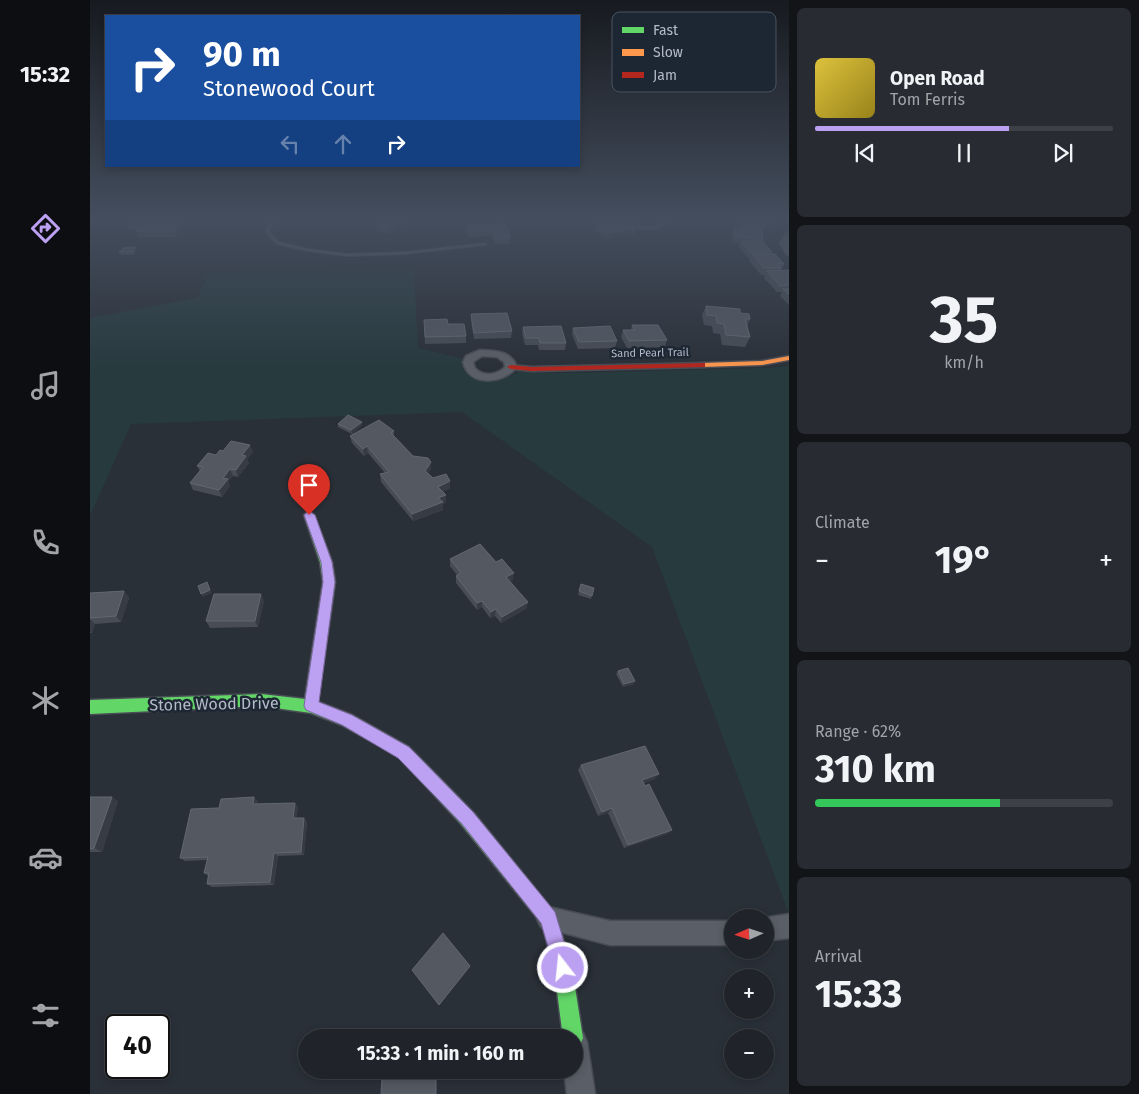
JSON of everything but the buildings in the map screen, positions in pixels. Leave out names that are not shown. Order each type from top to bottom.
[{"type":"street","name":"Sand Pearl Trail","points":[[511,367],[532,369],[753,363],[789,358]]},
{"type":"street","points":[[309,515],[326,562],[329,582],[311,706]]},
{"type":"street","name":"Stone Wood Drive","points":[[90,707],[261,700],[311,706],[347,720],[404,752],[468,818],[549,919],[563,968],[572,1029]]},
{"type":"street","points":[[549,919],[610,933],[724,933]]},
{"type":"street","points":[[774,928],[789,926]]},
{"type":"street","points":[[580,1079],[582,1094]]},
{"type":"green space","points":[[414,271],[418,348],[463,359],[463,370],[473,378],[490,382],[503,379],[518,372],[571,373],[789,366],[789,914],[652,547],[462,412],[131,424],[90,516],[90,318],[197,298],[209,272]]},
{"type":"traffic: fast","points":[[309,515],[326,562],[329,582],[311,706]]},
{"type":"traffic: fast","points":[[90,707],[261,700],[311,706],[347,720],[404,752],[467,818],[549,919],[563,968],[572,1029]]},
{"type":"traffic: slow","points":[[702,365],[762,363],[789,358]]},
{"type":"traffic: jam","points":[[511,367],[532,369],[702,365]]},
{"type":"route","points":[[309,515],[326,562],[329,582],[319,664],[311,706],[347,720],[404,752],[468,818],[549,919],[563,968]]}]
